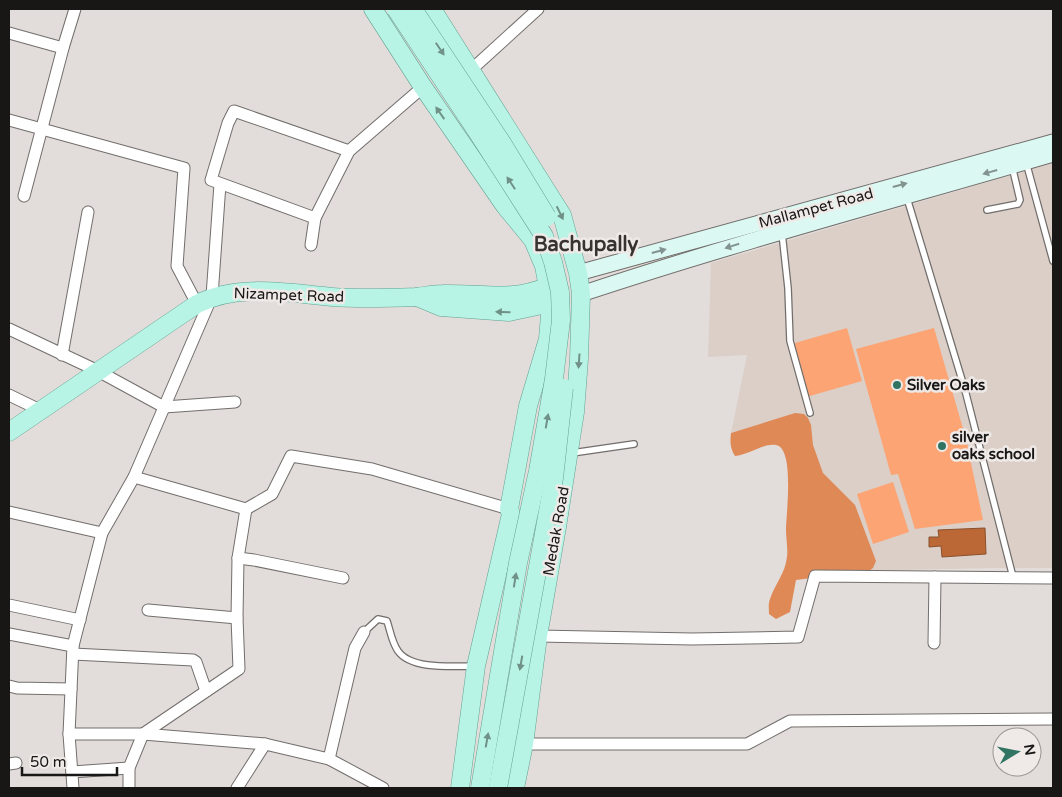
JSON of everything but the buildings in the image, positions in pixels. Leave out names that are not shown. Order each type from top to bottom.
[{"type":"main road","points":[[373,9],[456,136],[505,206],[533,240],[544,266],[550,295],[548,339],[528,406],[509,509],[511,514],[476,666],[460,788]]},
{"type":"main road","points":[[396,9],[489,148],[544,236],[553,262],[560,292],[561,320],[554,380],[538,471],[518,563],[480,788]]},
{"type":"main road","points":[[413,9],[502,143],[552,225],[565,263],[570,289],[571,313],[554,478],[498,788]]},
{"type":"main road","name":"Medak Road","points":[[432,9],[562,215],[578,273],[581,294],[580,359],[575,412],[538,636],[524,744],[515,788]]},
{"type":"main road","points":[[456,136],[495,109]]},
{"type":"main road","name":"Mallampet Road","points":[[581,294],[680,261],[906,196],[1020,159],[1053,142]]},
{"type":"main road","name":"Mallampet Road","points":[[578,273],[1020,159],[1053,154]]},
{"type":"main road","name":"Nizampet Road","points":[[9,432],[205,300],[228,292],[264,291],[334,297],[417,297],[441,308],[509,312],[550,295]]},
{"type":"street","points":[[24,196],[75,9]]},
{"type":"street","points":[[471,70],[538,9]]},
{"type":"street","points":[[9,33],[63,48]]},
{"type":"street","points":[[311,245],[315,218],[349,151],[423,87]]},
{"type":"street","points":[[315,218],[211,180],[228,123],[234,112],[349,151]]},
{"type":"street","points":[[9,120],[184,168],[177,266],[205,300]]},
{"type":"street","points":[[73,788],[69,734],[73,650],[80,620],[102,533],[134,477],[164,407],[205,300],[220,184]]},
{"type":"street","points":[[62,355],[88,212]]},
{"type":"street","points":[[9,328],[98,371],[164,407],[235,402]]},
{"type":"street","points":[[9,395],[40,410]]},
{"type":"street","points":[[134,477],[246,509],[272,494],[291,456],[372,469],[509,509]]},
{"type":"street","points":[[129,788],[129,768],[143,734],[239,669],[237,618],[238,558],[246,509]]},
{"type":"street","points":[[9,512],[102,533]]},
{"type":"street","points":[[238,558],[343,578]]},
{"type":"street","points":[[538,636],[798,637],[815,576],[1053,578]]},
{"type":"street","points":[[934,643],[935,577]]},
{"type":"street","points":[[9,605],[80,620]]},
{"type":"street","points":[[148,610],[237,618]]},
{"type":"street","points":[[329,759],[355,648],[364,632]]},
{"type":"street","points":[[9,634],[73,650],[193,660],[196,662],[206,691]]},
{"type":"street","points":[[9,686],[17,688],[71,689]]},
{"type":"street","points":[[524,744],[747,744],[790,721],[1053,719]]},
{"type":"street","points":[[69,734],[143,734],[265,744],[329,759],[383,788]]},
{"type":"street","points":[[237,788],[265,744]]},
{"type":"street","points":[[72,772],[129,768]]},
{"type":"lane","points":[[987,210],[1018,204],[1020,200],[1020,159]]},
{"type":"lane","points":[[1020,159],[1053,261]]},
{"type":"lane","points":[[906,196],[965,390],[1013,577]]},
{"type":"lane","points":[[782,231],[785,246],[790,341],[810,413]]},
{"type":"lane","points":[[520,448],[568,454],[634,444]]},
{"type":"lane","points":[[364,632],[378,619],[387,621],[398,653],[406,658],[422,665],[476,666]]},
{"type":"shaded area","name":"Silver Oaks","points":[[1053,163],[1053,568],[794,572],[795,413],[731,433],[747,355],[708,357],[711,263]]},
{"type":"shaded area","points":[[847,328],[862,381],[803,398],[788,345]]},
{"type":"shaded area","points":[[934,328],[966,439],[983,520],[915,529],[898,474],[891,475],[856,349]]},
{"type":"shaded area","points":[[795,413],[804,414],[808,418],[811,425],[813,445],[823,473],[855,505],[876,561],[873,568],[869,571],[796,580],[790,612],[776,619],[769,614],[769,601],[784,569],[787,557],[788,469],[786,457],[782,449],[776,445],[761,447],[735,456],[731,448],[731,433]]},
{"type":"shaded area","points":[[893,482],[909,532],[873,544],[857,494]]},
{"type":"shaded area","points":[[985,528],[986,554],[942,557],[941,546],[929,547],[929,537],[939,537],[938,530]]},
{"type":"place","name":"Silver Oaks","points":[[897,385]]},
{"type":"place","name":"silver oaks school","points":[[942,446]]},
{"type":"district","name":"Bachupally","points":[[586,245]]}]
